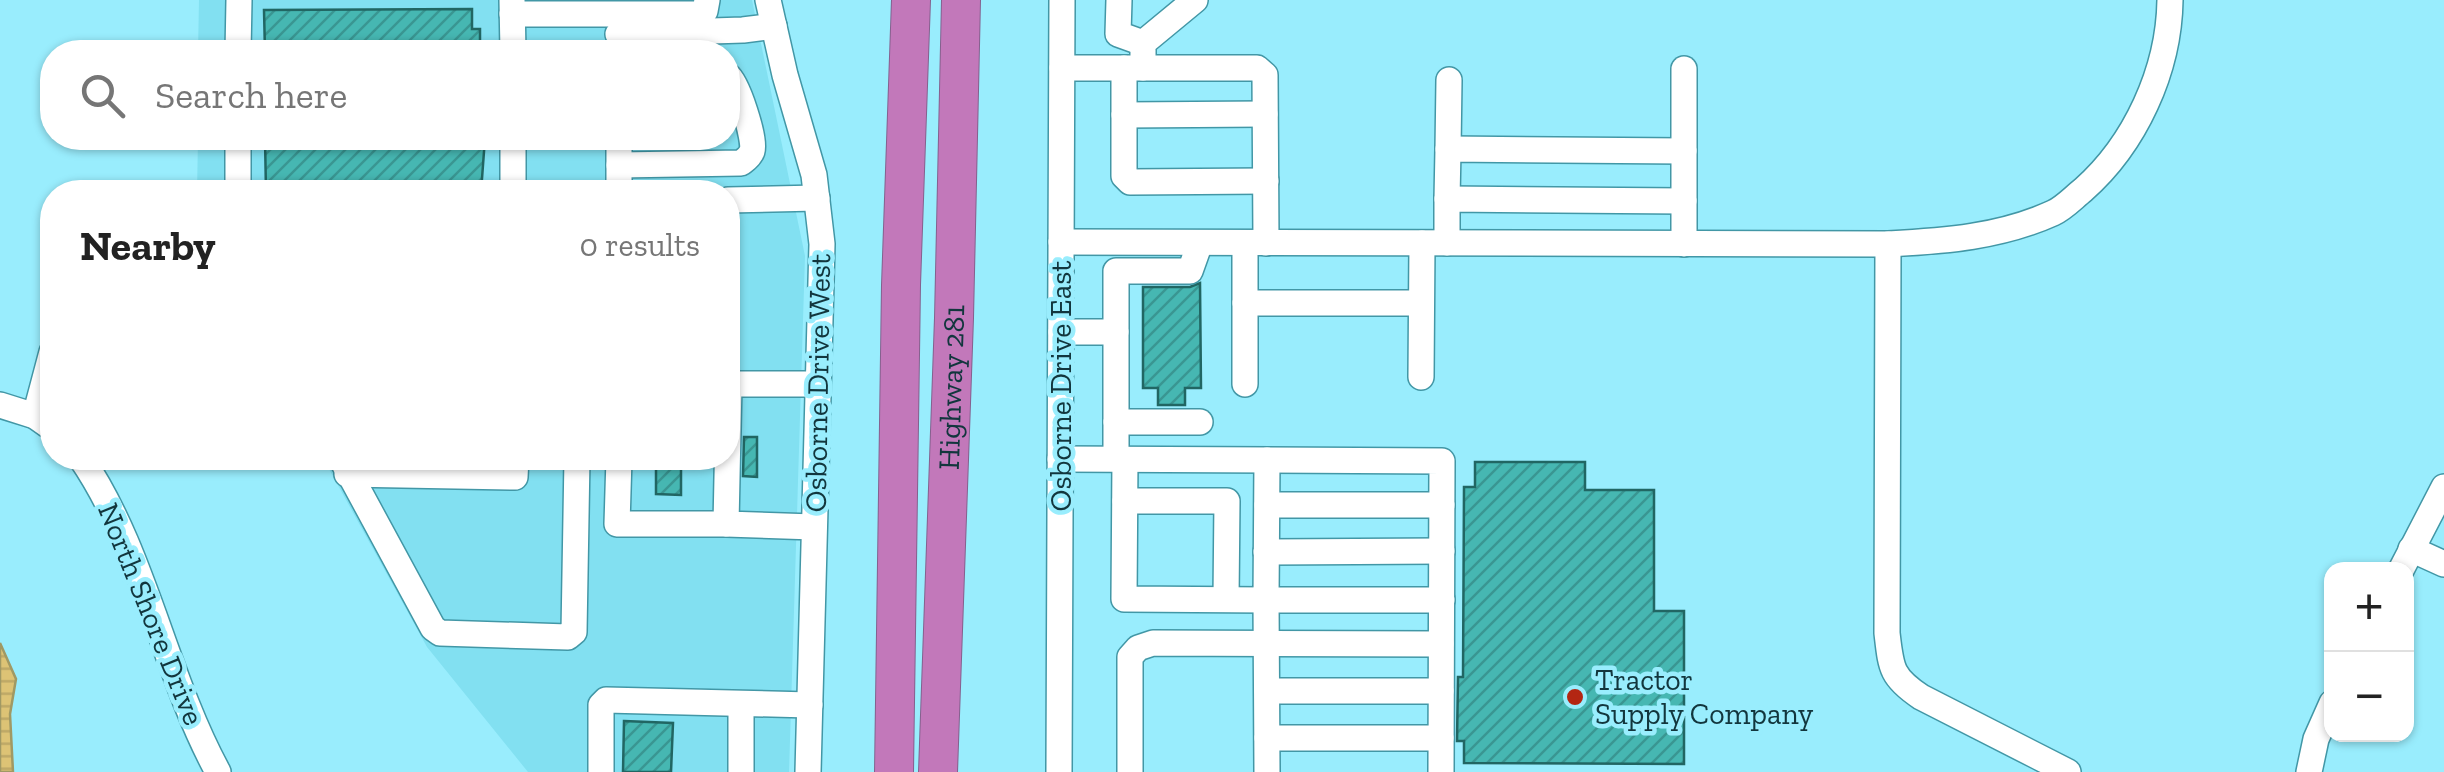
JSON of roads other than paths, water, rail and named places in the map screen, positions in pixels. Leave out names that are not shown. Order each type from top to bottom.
[{"type":"highway","name":"Highway 281","points":[[894,772],[901,285],[911,0]]},
{"type":"highway","name":"Highway 281","points":[[938,772],[961,0]]},
{"type":"street","points":[[238,40],[239,0]]},
{"type":"street","points":[[618,34],[698,14],[708,7],[707,0]]},
{"type":"street","name":"Osborne Drive West","points":[[768,0],[814,175],[822,244],[808,772]]},
{"type":"street","name":"Osborne Drive East","points":[[1059,772],[1062,0]]},
{"type":"street","points":[[1118,0],[1118,34],[1136,60]]},
{"type":"street","points":[[1195,0],[1136,60],[1124,115],[1124,176],[1130,182],[1266,181]]},
{"type":"street","points":[[1061,242],[1888,244],[1959,240],[2008,230],[2057,212],[2106,169],[2135,128],[2154,83],[2170,16],[2170,0]]},
{"type":"street","points":[[513,40],[512,7],[618,34],[774,26]]},
{"type":"street","points":[[1062,68],[1136,60],[1256,68],[1265,76],[1266,181],[1245,302],[1245,384]]},
{"type":"street","points":[[1684,69],[1684,244]]},
{"type":"street","points":[[1421,377],[1422,303],[1447,200],[1449,80]]},
{"type":"street","points":[[1124,115],[1265,114]]},
{"type":"street","points":[[619,165],[741,163],[752,151],[753,140],[740,122]]},
{"type":"street","points":[[1448,149],[1684,151]]},
{"type":"street","points":[[238,150],[238,180]]},
{"type":"street","points":[[512,150],[513,180]]},
{"type":"street","points":[[619,150],[620,180]]},
{"type":"street","points":[[740,200],[817,198]]},
{"type":"street","points":[[1447,200],[1684,201]]},
{"type":"street","points":[[1200,243],[1190,271],[1116,271],[1116,422],[1125,501],[1124,598],[1442,600]]},
{"type":"street","points":[[1888,244],[1887,634],[1898,682],[2068,772]]},
{"type":"street","points":[[1245,302],[1422,303]]},
{"type":"street","points":[[1061,332],[1116,332]]},
{"type":"street","points":[[740,384],[818,384]]},
{"type":"street","points":[[0,405],[40,420]]},
{"type":"street","points":[[1116,422],[1200,422]]},
{"type":"street","points":[[1060,459],[1442,461],[1441,772]]},
{"type":"street","points":[[1267,460],[1267,772]]},
{"type":"street","name":"North Shore Drive","points":[[89,470],[116,520],[182,692],[218,772]]},
{"type":"street","points":[[346,470],[433,628],[440,633],[568,637],[574,632],[577,470]]},
{"type":"street","points":[[413,470],[516,476],[516,470]]},
{"type":"street","points":[[619,470],[617,524],[814,527]]},
{"type":"street","points":[[726,524],[727,470]]},
{"type":"street","points":[[2444,487],[2406,559],[2444,564]]},
{"type":"street","points":[[1125,501],[1227,501],[1226,600]]},
{"type":"street","points":[[1266,505],[1442,505]]},
{"type":"street","points":[[1266,552],[1442,552]]},
{"type":"street","points":[[1130,772],[1130,657],[1138,648],[1153,643],[1441,644]]},
{"type":"street","points":[[1266,691],[1441,691]]},
{"type":"street","points":[[600,772],[601,706],[606,700],[810,705]]},
{"type":"street","points":[[741,704],[742,772]]},
{"type":"street","points":[[2308,772],[2324,720]]},
{"type":"street","points":[[1267,738],[1441,738]]},
{"type":"place","name":"Tractor Supply Company","points":[[1575,697]]}]
